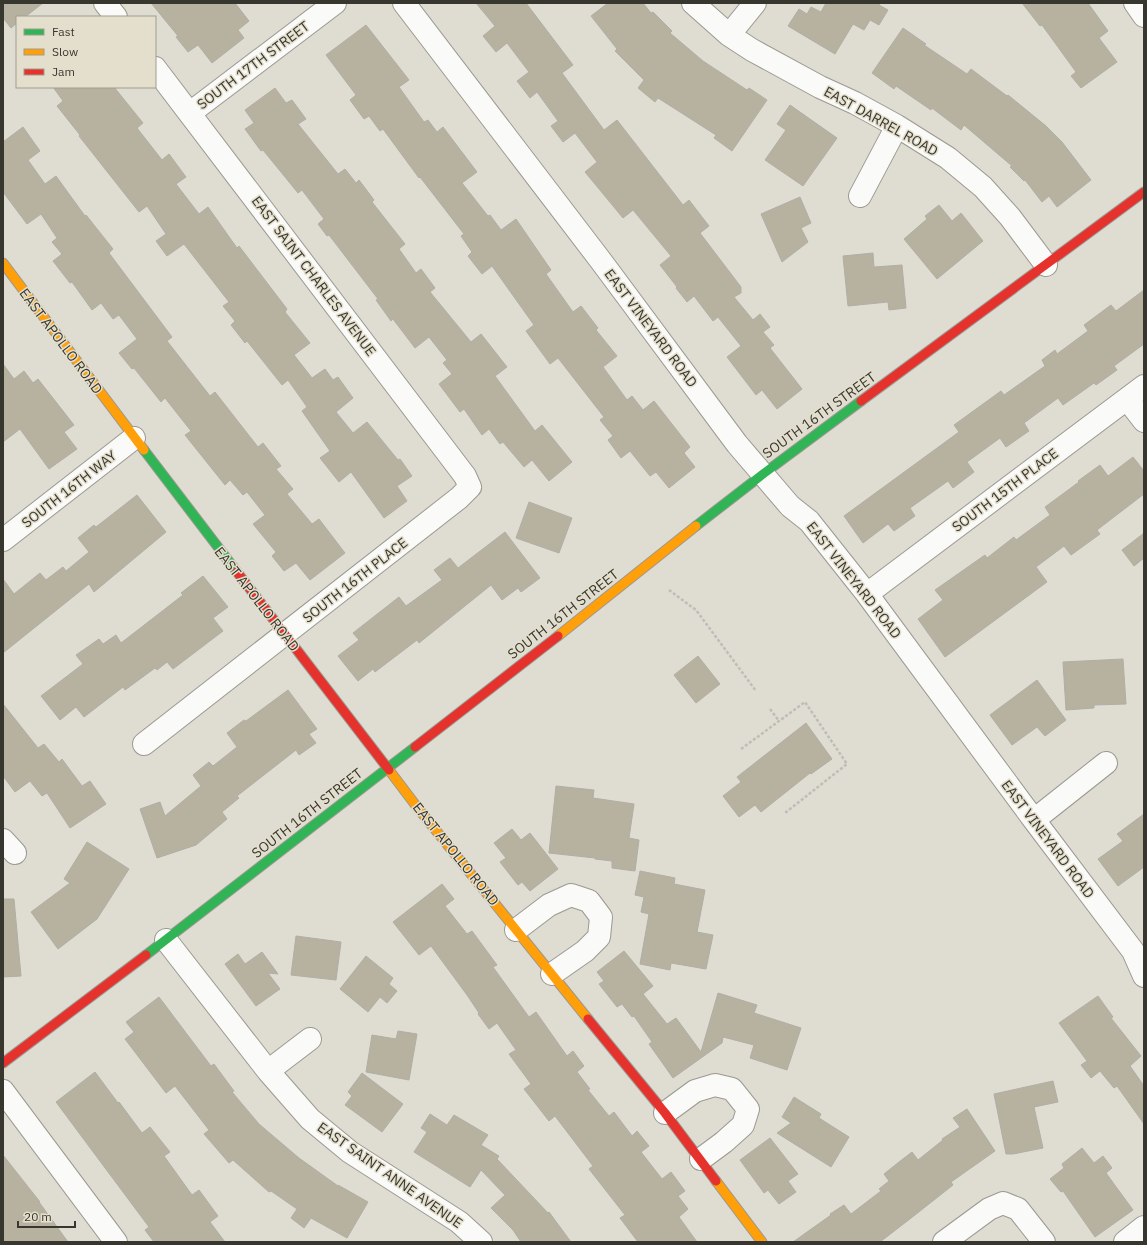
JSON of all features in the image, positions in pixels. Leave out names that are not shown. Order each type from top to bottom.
[{"type":"main road","name":"SOUTH 16TH STREET","points":[[3,1064],[388,768],[763,474],[1144,192]]},
{"type":"main road","name":"EAST APOLLO ROAD","points":[[3,263],[134,438],[388,768],[516,930],[665,1113],[762,1242]]},
{"type":"street","points":[[105,3],[115,16]]},
{"type":"street","name":"SOUTH 17TH STREET","points":[[190,113],[334,3]]},
{"type":"street","name":"EAST VINEYARD ROAD","points":[[404,3],[596,255],[737,444],[790,506],[810,521],[866,594],[1133,951],[1144,976]]},
{"type":"street","name":"EAST DARREL ROAD","points":[[693,3],[729,35],[752,50],[820,87],[855,103],[897,126],[948,158],[983,187],[1010,217],[1046,265]]},
{"type":"street","points":[[729,35],[755,3]]},
{"type":"street","points":[[1135,3],[1144,16]]},
{"type":"street","name":"EAST SAINT CHARLES AVENUE","points":[[156,69],[465,476],[470,487]]},
{"type":"street","points":[[860,196],[897,126]]},
{"type":"street","points":[[1136,393],[1144,421]]},
{"type":"street","name":"SOUTH 15TH PLACE","points":[[866,594],[1136,393]]},
{"type":"street","name":"SOUTH 16TH WAY","points":[[3,540],[134,438]]},
{"type":"street","name":"SOUTH 16TH PLACE","points":[[144,744],[459,498],[470,487]]},
{"type":"street","points":[[1034,820],[1106,763]]},
{"type":"street","points":[[516,930],[549,906],[571,895],[589,902],[602,918],[599,937],[585,951],[552,974]]},
{"type":"street","name":"EAST SAINT ANNE AVENUE","points":[[166,940],[268,1071],[310,1119],[350,1152],[459,1222],[481,1242]]},
{"type":"street","points":[[268,1071],[310,1039]]},
{"type":"street","points":[[665,1113],[695,1091],[715,1085],[732,1089],[748,1109],[743,1125],[724,1142],[701,1159]]},
{"type":"street","points":[[3,1091],[116,1242]]},
{"type":"street","points":[[944,1242],[989,1209],[1003,1203],[1018,1209],[1044,1242]]},
{"type":"street","points":[[1125,1242],[1144,1227]]},
{"type":"path","points":[[670,590],[696,610],[756,691]]},
{"type":"path","points":[[742,749],[805,702],[848,764],[785,813]]},
{"type":"path","points":[[770,708],[779,721]]},
{"type":"building","points":[[3,3],[43,3],[26,16],[16,16],[16,24],[11,28],[3,18]]},
{"type":"building","points":[[151,3],[235,3],[249,21],[238,30],[244,38],[212,63],[198,45],[188,52],[176,37],[178,36]]},
{"type":"building","points":[[476,3],[526,3],[573,65],[562,73],[604,130],[617,120],[683,205],[689,200],[709,226],[700,233],[741,287],[741,293],[734,297],[753,320],[760,314],[770,327],[763,332],[774,345],[770,348],[802,389],[777,409],[762,390],[756,395],[727,357],[741,346],[718,317],[713,321],[694,296],[687,302],[660,265],[671,256],[633,210],[623,218],[585,172],[597,162],[575,133],[563,142],[551,126],[558,121],[537,92],[530,98],[517,81],[529,72],[507,43],[496,52],[483,36],[495,26]]},
{"type":"building","points":[[608,3],[643,3],[651,13],[653,12],[672,31],[670,33],[703,61],[747,90],[749,88],[767,100],[732,151],[714,138],[716,135],[658,98],[655,102],[638,88],[644,80],[615,51],[617,49],[591,16]]},
{"type":"building","points":[[826,3],[880,3],[879,5],[888,10],[879,25],[870,20],[864,30],[853,24],[835,54],[788,26],[799,9],[807,14],[811,7],[821,12]]},
{"type":"building","points":[[1022,3],[1088,3],[1108,31],[1099,38],[1117,62],[1081,88],[1071,76],[1076,72],[1042,25],[1040,26]]},
{"type":"building","points":[[366,25],[409,80],[399,87],[424,122],[428,120],[437,132],[443,127],[477,172],[462,183],[501,230],[516,219],[551,270],[546,274],[573,312],[581,306],[598,328],[596,330],[617,356],[603,367],[627,400],[632,396],[643,410],[654,401],[690,447],[684,453],[695,467],[669,488],[656,472],[650,476],[630,451],[621,458],[608,440],[613,436],[600,420],[604,417],[558,358],[550,364],[526,331],[534,325],[492,266],[482,274],[468,256],[472,252],[461,236],[464,234],[420,177],[419,178],[383,129],[380,131],[369,116],[364,119],[350,100],[356,95],[326,55]]},
{"type":"building","points":[[903,28],[926,44],[924,45],[967,74],[971,69],[1007,96],[1008,95],[1046,126],[1062,142],[1091,180],[1057,207],[1049,196],[1042,202],[1025,180],[1024,181],[1010,167],[1012,166],[964,125],[961,130],[932,108],[931,110],[896,86],[894,89],[872,73]]},
{"type":"building","points":[[54,88],[115,88],[143,123],[137,128],[162,160],[169,154],[186,177],[176,184],[199,214],[208,207],[237,248],[239,246],[287,309],[285,312],[310,343],[294,355],[312,378],[325,369],[333,380],[338,377],[353,398],[336,412],[353,433],[367,422],[398,460],[400,459],[412,476],[397,486],[407,501],[384,518],[351,472],[339,482],[320,458],[330,451],[302,411],[307,407],[288,380],[282,385],[247,341],[245,343],[231,325],[235,321],[223,306],[229,302],[184,244],[167,256],[156,241],[166,234],[147,206],[139,212],[79,136],[80,135],[57,106],[63,101]]},
{"type":"building","points":[[275,88],[286,103],[292,100],[306,119],[298,124],[338,174],[345,169],[356,183],[359,180],[374,200],[372,202],[405,244],[399,249],[416,273],[421,269],[435,288],[430,292],[471,342],[481,334],[507,367],[495,376],[535,431],[542,425],[572,462],[549,481],[532,460],[524,467],[503,442],[500,444],[489,429],[482,435],[464,409],[460,412],[439,384],[452,374],[443,363],[447,360],[429,337],[415,348],[393,319],[391,321],[376,300],[378,299],[329,235],[327,236],[318,224],[324,219],[302,190],[298,193],[263,150],[261,151],[245,129],[254,123],[245,110]]},
{"type":"building","points":[[790,105],[837,138],[803,186],[765,160],[786,130],[777,124]]},
{"type":"building","points":[[23,127],[40,151],[28,160],[45,184],[56,176],[85,216],[86,215],[113,249],[109,253],[172,337],[167,341],[210,396],[215,392],[258,447],[263,443],[281,466],[276,469],[293,489],[287,494],[312,524],[319,519],[345,553],[310,580],[296,563],[284,571],[272,556],[276,552],[253,524],[265,515],[247,492],[243,495],[230,480],[225,485],[185,435],[191,431],[165,398],[161,402],[134,368],[132,369],[119,353],[137,339],[119,315],[113,319],[101,303],[92,310],[72,282],[70,283],[53,261],[62,254],[52,242],[57,238],[41,214],[27,224],[3,192],[3,142]]},
{"type":"building","points":[[800,197],[811,223],[801,228],[808,242],[782,262],[761,214]]},
{"type":"building","points":[[939,205],[952,221],[961,213],[983,241],[937,279],[904,239],[927,219],[925,216]]},
{"type":"building","points":[[873,253],[874,267],[902,265],[906,308],[889,310],[888,302],[848,306],[843,256]]},
{"type":"building","points":[[1144,290],[1144,344],[1114,366],[1117,370],[1096,385],[1094,383],[1063,405],[1058,398],[1024,423],[1029,431],[1006,447],[1000,438],[967,462],[974,472],[953,488],[948,481],[910,508],[915,516],[894,531],[888,524],[863,543],[844,516],[959,432],[954,425],[1001,391],[1004,395],[1045,366],[1042,360],[1055,350],[1057,354],[1088,331],[1084,325],[1111,305],[1116,311]]},
{"type":"building","points":[[3,364],[14,379],[24,371],[33,383],[38,379],[74,425],[64,432],[77,449],[49,469],[20,429],[3,442]]},
{"type":"building","points":[[1133,457],[1144,471],[1144,494],[1097,530],[1100,534],[1071,555],[1064,546],[1036,567],[1047,582],[945,657],[918,619],[943,600],[935,590],[985,555],[987,558],[1014,537],[1016,540],[1050,515],[1045,507],[1100,465],[1108,476]]},
{"type":"building","points":[[137,495],[166,532],[94,592],[89,584],[3,653],[3,579],[14,594],[40,573],[46,580],[63,567],[66,571],[89,552],[78,538],[94,525],[96,527]]},
{"type":"building","points":[[529,502],[572,518],[559,553],[516,538]]},
{"type":"building","points":[[505,532],[540,578],[521,592],[518,588],[502,600],[491,585],[419,643],[417,640],[375,672],[373,669],[358,681],[338,656],[359,640],[353,633],[399,597],[406,606],[442,580],[434,570],[450,558],[458,568]]},
{"type":"building","points":[[1144,533],[1144,558],[1134,566],[1122,550]]},
{"type":"building","points":[[203,576],[228,607],[213,618],[223,631],[173,669],[167,662],[157,670],[155,668],[125,690],[123,687],[84,717],[76,707],[60,720],[41,696],[83,664],[76,655],[99,639],[103,644],[116,635],[121,643],[183,595],[181,593]]},
{"type":"building","points":[[698,656],[720,684],[696,703],[674,675]]},
{"type":"building","points":[[1123,659],[1126,704],[1094,705],[1094,708],[1066,710],[1063,662]]},
{"type":"building","points":[[1037,680],[1066,720],[1045,736],[1037,727],[1012,745],[990,715]]},
{"type":"building","points":[[288,690],[317,729],[309,734],[316,743],[299,755],[296,750],[237,796],[239,798],[222,812],[227,819],[196,845],[157,858],[140,809],[160,802],[165,816],[201,786],[193,775],[209,762],[213,766],[237,747],[227,733]]},
{"type":"building","points":[[3,704],[38,748],[44,744],[59,762],[62,759],[82,786],[90,781],[106,804],[70,828],[47,793],[42,796],[30,781],[15,792],[3,776]]},
{"type":"building","points":[[806,723],[832,759],[811,774],[810,773],[761,812],[755,805],[739,817],[723,796],[741,782],[737,777]]},
{"type":"building","points":[[556,786],[594,790],[593,798],[634,804],[629,838],[639,840],[635,871],[612,868],[612,861],[549,853]]},
{"type":"building","points":[[1144,814],[1144,867],[1118,886],[1098,859],[1123,841],[1117,834]]},
{"type":"building","points":[[512,829],[521,840],[530,833],[558,869],[530,891],[522,882],[518,885],[500,862],[506,858],[494,843]]},
{"type":"building","points":[[87,842],[129,869],[97,919],[58,949],[31,912],[70,883],[64,879]]},
{"type":"building","points":[[640,871],[675,878],[674,884],[705,890],[697,932],[713,935],[706,969],[671,963],[670,970],[640,964],[649,914],[641,912],[644,897],[635,895]]},
{"type":"building","points":[[442,884],[454,899],[445,906],[467,934],[472,931],[497,965],[493,967],[529,1017],[536,1012],[567,1056],[573,1051],[584,1066],[577,1072],[590,1089],[588,1090],[609,1116],[614,1112],[632,1136],[637,1131],[649,1146],[641,1152],[662,1179],[671,1172],[685,1191],[678,1196],[688,1209],[679,1217],[697,1242],[638,1242],[620,1218],[625,1215],[589,1169],[593,1166],[555,1116],[549,1121],[524,1089],[531,1084],[509,1054],[516,1050],[497,1023],[489,1029],[467,995],[431,946],[419,955],[393,922]]},
{"type":"building","points":[[3,899],[14,899],[21,976],[3,977]]},
{"type":"building","points":[[296,936],[341,942],[336,980],[291,975]]},
{"type":"building","points":[[624,951],[653,986],[643,994],[667,1024],[676,1018],[701,1052],[718,993],[757,1005],[754,1013],[801,1028],[787,1070],[750,1058],[754,1045],[723,1037],[722,1043],[673,1078],[649,1044],[652,1042],[634,1016],[632,1017],[622,1004],[617,1007],[599,984],[604,981],[597,972]]},
{"type":"building","points":[[262,952],[278,974],[268,973],[280,989],[256,1006],[225,964],[238,954],[245,964]]},
{"type":"building","points":[[366,956],[393,978],[389,984],[397,991],[387,1003],[380,997],[368,1012],[340,989]]},
{"type":"building","points":[[1098,996],[1113,1017],[1111,1018],[1141,1056],[1130,1066],[1144,1086],[1144,1124],[1117,1086],[1114,1088],[1100,1071],[1091,1078],[1081,1065],[1087,1061],[1059,1023]]},
{"type":"building","points":[[159,997],[211,1066],[214,1064],[234,1091],[232,1092],[259,1124],[299,1158],[338,1186],[368,1202],[347,1238],[311,1218],[304,1228],[291,1218],[297,1209],[271,1191],[269,1192],[233,1160],[229,1163],[204,1134],[209,1130],[175,1086],[166,1093],[125,1039],[134,1032],[126,1022]]},
{"type":"building","points":[[398,1031],[417,1034],[409,1080],[366,1072],[372,1035],[396,1039]]},
{"type":"building","points":[[95,1072],[142,1133],[150,1127],[170,1152],[164,1156],[192,1195],[199,1190],[218,1216],[210,1222],[225,1242],[154,1242],[145,1230],[149,1227],[56,1102]]},
{"type":"building","points":[[362,1073],[403,1104],[382,1132],[345,1105],[352,1096],[348,1092]]},
{"type":"building","points":[[1053,1081],[1058,1102],[1034,1107],[1043,1148],[1006,1154],[994,1094]]},
{"type":"building","points":[[794,1097],[821,1114],[819,1118],[849,1137],[831,1167],[777,1133],[791,1123],[782,1117]]},
{"type":"building","points":[[967,1109],[995,1151],[951,1182],[953,1185],[880,1242],[793,1242],[844,1205],[851,1214],[881,1191],[879,1189],[889,1181],[884,1174],[899,1162],[912,1152],[918,1160],[943,1140],[942,1139],[960,1127],[953,1118]]},
{"type":"building","points":[[430,1114],[447,1125],[454,1115],[488,1135],[481,1145],[499,1156],[497,1159],[548,1213],[549,1212],[571,1242],[521,1242],[513,1230],[491,1208],[505,1195],[481,1170],[470,1187],[414,1152],[427,1132],[421,1128]]},
{"type":"building","points":[[770,1138],[798,1174],[788,1181],[796,1192],[779,1204],[768,1190],[764,1193],[740,1160]]},
{"type":"building","points":[[1082,1148],[1094,1163],[1103,1156],[1112,1168],[1106,1173],[1133,1210],[1095,1237],[1063,1191],[1061,1192],[1050,1179],[1064,1168],[1062,1164]]},
{"type":"building","points":[[3,1155],[40,1202],[68,1242],[3,1242]]},
{"type":"traffic: fast","points":[[696,526],[861,401]]},
{"type":"traffic: fast","points":[[144,450],[237,572]]},
{"type":"traffic: fast","points":[[146,955],[415,747]]},
{"type":"traffic: slow","points":[[3,263],[144,450]]},
{"type":"traffic: slow","points":[[558,636],[696,526]]},
{"type":"traffic: slow","points":[[389,770],[417,807],[588,1019]]},
{"type":"traffic: slow","points":[[716,1181],[762,1242]]},
{"type":"traffic: jam","points":[[861,401],[1144,192]]},
{"type":"traffic: jam","points":[[237,572],[389,770]]},
{"type":"traffic: jam","points":[[415,747],[558,636]]},
{"type":"traffic: jam","points":[[3,1063],[146,955]]},
{"type":"traffic: jam","points":[[588,1019],[665,1113],[716,1181]]}]
